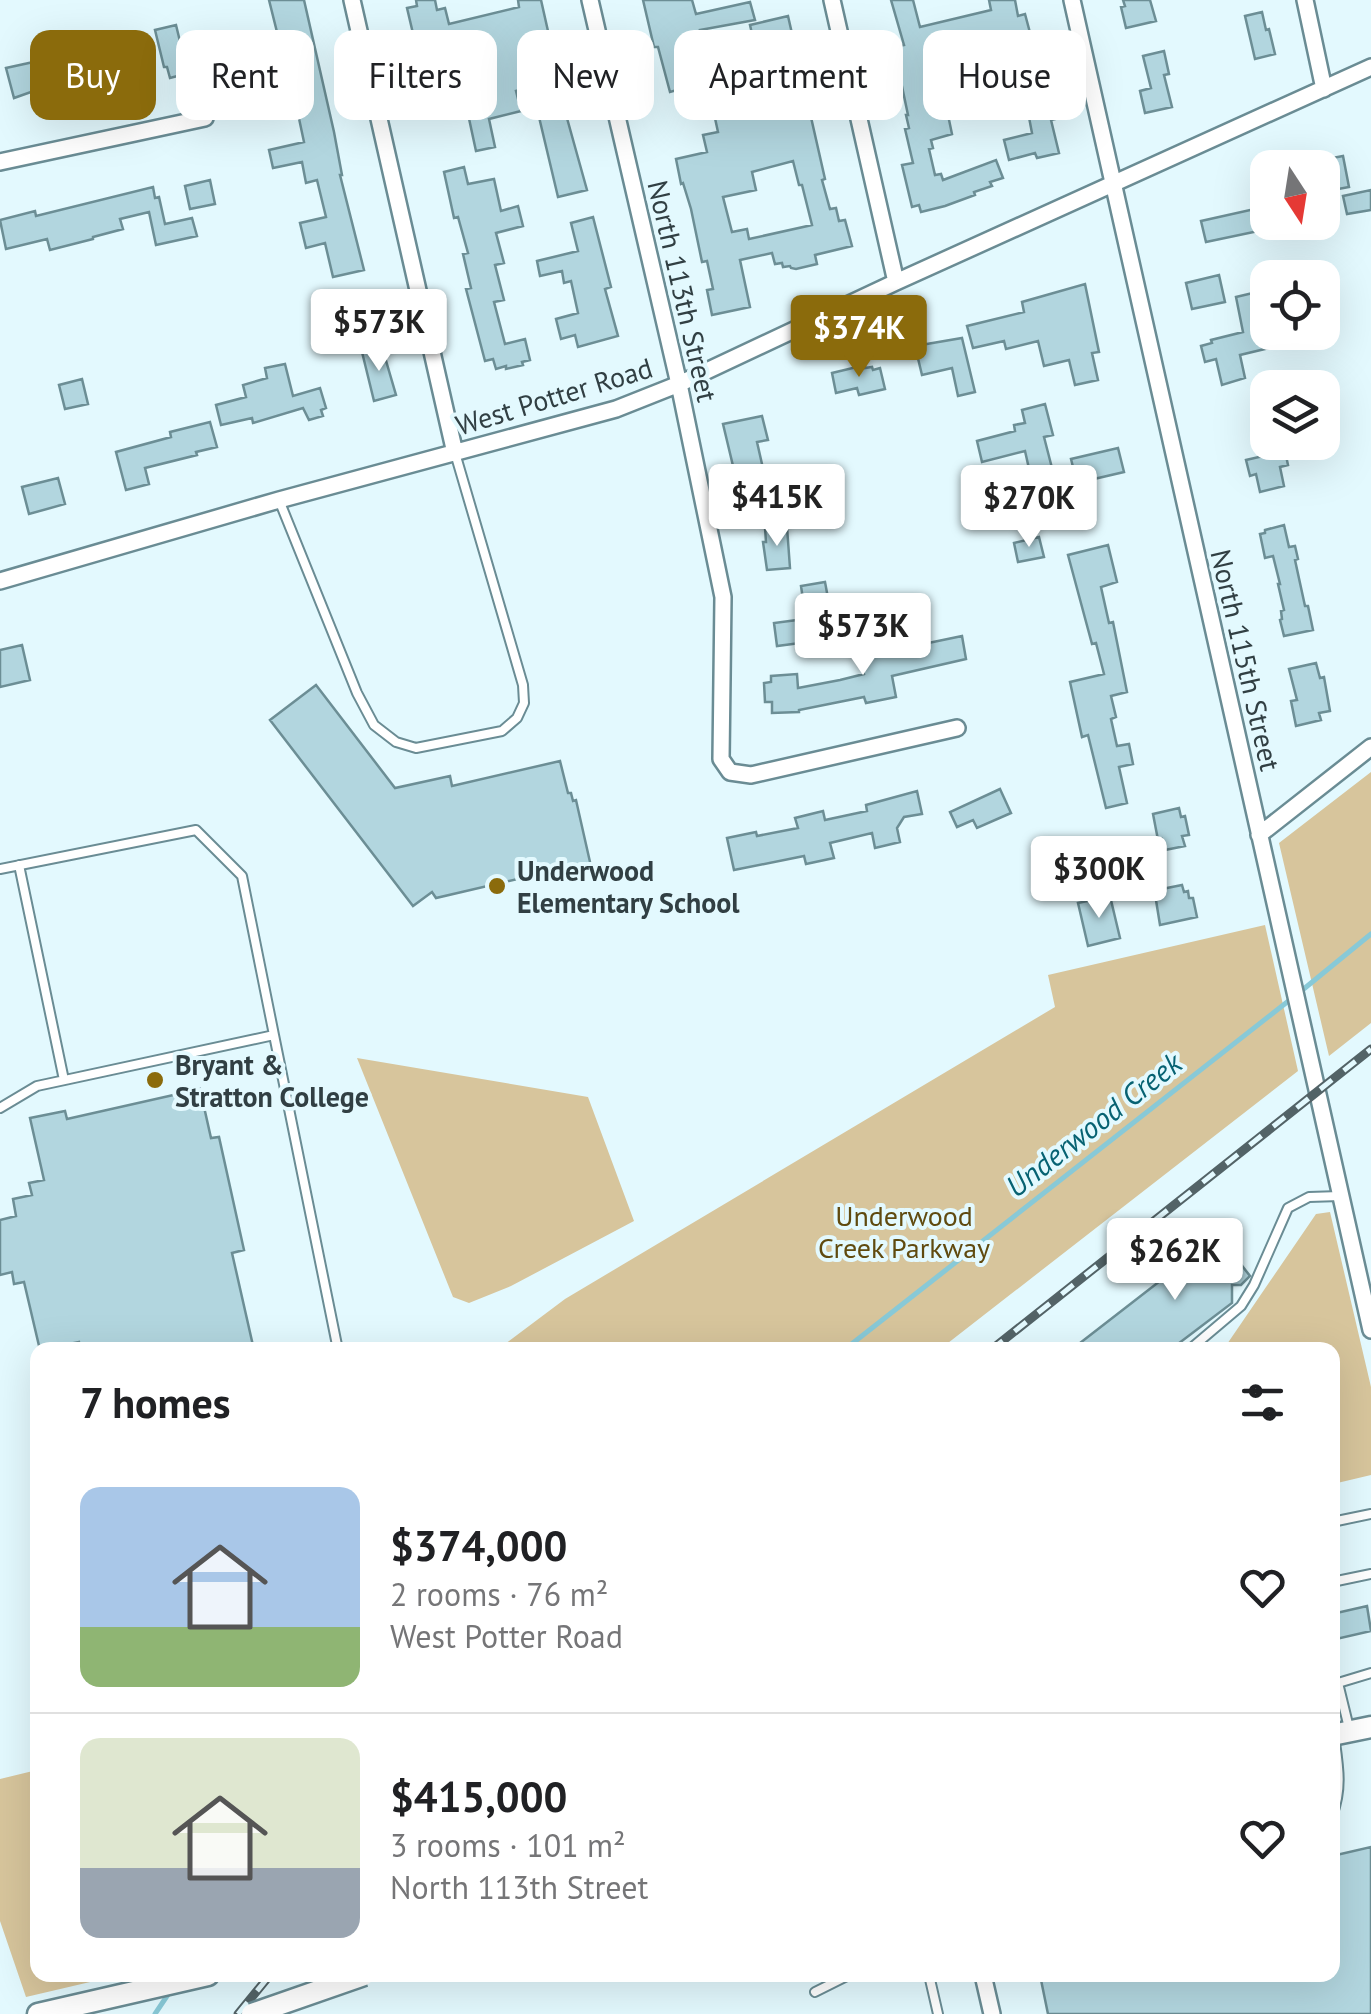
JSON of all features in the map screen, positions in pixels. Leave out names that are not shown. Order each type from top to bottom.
[{"type":"street","points":[[352,0],[455,453]]},
{"type":"street","name":"North 113th Street","points":[[590,0],[679,384],[723,598],[722,760],[730,772],[751,774],[957,728]]},
{"type":"street","points":[[832,0],[896,282]]},
{"type":"street","name":"North 115th Street","points":[[1072,0],[1371,1330]]},
{"type":"street","points":[[1304,0],[1324,88]]},
{"type":"street","name":"West Potter Road","points":[[0,581],[616,409],[679,384],[1371,67]]},
{"type":"street","points":[[0,162],[196,120]]},
{"type":"street","points":[[1260,835],[1371,747]]},
{"type":"street","points":[[38,2014],[177,1982]]},
{"type":"street","points":[[252,2014],[344,1982]]},
{"type":"street","points":[[984,1982],[988,2013]]},
{"type":"lane","points":[[279,500],[374,726],[396,742],[416,748],[502,731],[517,718],[524,704],[524,685],[455,453]]},
{"type":"lane","points":[[0,869],[196,830],[242,876],[336,1342]]},
{"type":"lane","points":[[19,865],[64,1080]]},
{"type":"lane","points":[[0,1108],[37,1086],[274,1036]]},
{"type":"lane","points":[[1198,1342],[1241,1306],[1288,1208],[1309,1197],[1340,1196]]},
{"type":"lane","points":[[1340,1520],[1371,1514]]},
{"type":"lane","points":[[1340,1580],[1371,1574]]},
{"type":"lane","points":[[1340,1682],[1371,1673]]},
{"type":"lane","points":[[1340,1694],[1347,1732],[1340,1778]]},
{"type":"lane","points":[[816,1992],[835,1982]]},
{"type":"lane","points":[[931,1982],[938,2014]]},
{"type":"green space","points":[[1371,772],[1371,1023],[1329,1056],[1279,843]]},
{"type":"green space","name":"Underwood Creek Parkway","points":[[1265,925],[1298,1071],[949,1342],[508,1342],[565,1299],[1055,1007],[1048,975]]},
{"type":"green space","points":[[357,1058],[588,1097],[634,1221],[511,1286],[469,1303],[453,1297]]},
{"type":"green space","points":[[1330,1212],[1371,1387],[1371,1475],[1340,1482],[1340,1342],[1228,1342],[1316,1214]]},
{"type":"green space","points":[[30,1772],[30,1982],[90,1982],[26,1997],[0,1921],[0,1779]]},
{"type":"building","points":[[269,0],[304,0],[311,30],[276,30]]},
{"type":"building","points":[[416,0],[435,0],[437,10],[445,8],[449,24],[519,7],[518,0],[541,0],[548,30],[517,30],[517,112],[497,117],[497,30],[412,30],[407,8],[417,6]]},
{"type":"building","points":[[643,0],[692,0],[696,14],[750,2],[755,20],[700,30],[674,30],[674,91],[670,92],[658,47],[654,47],[654,30],[650,30]]},
{"type":"building","points":[[891,0],[913,0],[920,27],[991,10],[989,0],[1015,0],[1018,16],[1025,14],[1029,30],[923,30],[923,120],[949,120],[952,134],[931,140],[933,148],[929,149],[935,175],[941,174],[943,180],[996,160],[1003,178],[990,182],[992,186],[974,192],[975,195],[921,212],[919,205],[912,207],[902,165],[913,163],[905,129],[909,128],[903,91],[903,30],[900,30]]},
{"type":"building","points":[[1123,0],[1150,0],[1156,21],[1126,28]]},
{"type":"building","points":[[1262,12],[1275,54],[1255,59],[1245,16]]},
{"type":"building","points":[[788,16],[791,30],[751,30],[750,25]]},
{"type":"building","points":[[176,25],[176,76],[170,78],[164,67],[155,30]]},
{"type":"building","points":[[314,44],[364,270],[333,277],[325,243],[306,248],[300,223],[326,217],[317,180],[306,183],[302,162],[273,168],[269,150],[304,142],[299,120],[314,120]]},
{"type":"building","points":[[1164,51],[1169,74],[1164,75],[1172,107],[1145,113],[1140,91],[1151,88],[1143,56]]},
{"type":"building","points":[[30,63],[30,92],[14,98],[6,68]]},
{"type":"building","points":[[469,120],[489,120],[495,147],[476,151]]},
{"type":"building","points":[[540,120],[568,120],[587,190],[558,197]]},
{"type":"building","points":[[715,120],[812,120],[830,209],[836,208],[839,221],[845,220],[852,246],[815,255],[817,264],[796,269],[775,264],[772,253],[740,260],[750,307],[712,315],[707,290],[713,289],[707,261],[702,262],[676,159],[707,152],[703,135],[718,132]],"holes":[[[793,161],[812,225],[749,239],[747,229],[732,232],[723,197],[756,190],[752,172]]]},
{"type":"building","points":[[1030,120],[1051,120],[1059,153],[1037,158],[1035,153],[1009,160],[1004,140],[1032,133]]},
{"type":"building","points":[[1343,156],[1349,187],[1340,189]]},
{"type":"building","points":[[464,167],[468,184],[494,179],[501,211],[518,206],[523,226],[496,233],[504,263],[495,265],[504,300],[494,302],[505,344],[525,339],[530,360],[522,362],[523,365],[496,369],[493,359],[485,361],[466,289],[471,288],[463,254],[468,253],[458,217],[454,218],[444,172]]},
{"type":"building","points":[[210,180],[215,204],[190,209],[185,186]]},
{"type":"building","points":[[153,187],[165,224],[192,218],[197,236],[156,245],[149,212],[120,219],[123,229],[93,239],[50,250],[47,239],[6,249],[0,220],[35,211],[36,216]]},
{"type":"building","points":[[1371,190],[1371,210],[1347,214],[1343,196]]},
{"type":"building","points":[[1250,210],[1250,233],[1206,242],[1201,221]]},
{"type":"building","points":[[593,217],[611,287],[605,289],[618,336],[578,347],[575,335],[561,339],[556,319],[578,313],[571,281],[564,283],[562,271],[540,276],[537,261],[578,251],[571,223]]},
{"type":"building","points":[[1219,275],[1225,302],[1192,309],[1186,283]]},
{"type":"building","points":[[1085,284],[1099,352],[1092,353],[1098,380],[1075,385],[1069,360],[1044,366],[1038,341],[1006,349],[1004,341],[973,348],[967,326],[1024,312],[1022,302]]},
{"type":"building","points":[[1250,294],[1250,350],[1261,350],[1240,355],[1245,378],[1222,385],[1216,359],[1205,362],[1201,346],[1243,332],[1236,297]]},
{"type":"building","points":[[962,338],[975,392],[958,396],[952,368],[922,375],[915,346]]},
{"type":"building","points":[[382,347],[396,395],[374,401],[362,352]]},
{"type":"building","points":[[285,364],[293,396],[320,388],[326,408],[321,410],[323,416],[309,420],[303,408],[253,423],[252,418],[221,425],[216,405],[246,397],[243,385],[267,378],[265,368]]},
{"type":"building","points":[[865,365],[873,370],[880,368],[885,389],[859,395],[857,388],[836,393],[832,373]]},
{"type":"building","points":[[82,379],[88,404],[65,409],[59,385]]},
{"type":"building","points":[[1045,404],[1053,435],[1044,437],[1052,468],[1030,473],[1025,451],[982,462],[977,441],[1015,431],[1014,425],[1025,423],[1022,410]]},
{"type":"building","points":[[762,416],[768,440],[757,442],[762,464],[734,470],[723,424]]},
{"type":"building","points":[[210,422],[217,447],[145,468],[149,484],[126,490],[116,452]]},
{"type":"building","points":[[1118,448],[1124,472],[1077,483],[1071,459]]},
{"type":"building","points":[[1246,460],[1287,460],[1288,465],[1280,467],[1284,486],[1260,492],[1256,474],[1250,476]]},
{"type":"building","points":[[58,478],[65,504],[29,514],[22,487]]},
{"type":"building","points":[[1284,525],[1289,547],[1295,546],[1313,630],[1284,636],[1280,584],[1273,556],[1265,558],[1260,534]]},
{"type":"building","points":[[787,527],[790,568],[767,570],[765,528]]},
{"type":"building","points":[[1039,537],[1044,557],[1018,562],[1014,543]]},
{"type":"building","points":[[1108,545],[1117,582],[1101,587],[1109,623],[1113,622],[1127,692],[1111,696],[1116,717],[1111,719],[1117,746],[1129,744],[1133,764],[1119,767],[1127,803],[1106,808],[1088,735],[1082,737],[1070,682],[1104,674],[1068,555]]},
{"type":"building","points":[[825,582],[830,609],[805,613],[801,586]]},
{"type":"building","points":[[805,619],[808,642],[777,646],[774,623]]},
{"type":"building","points":[[962,636],[966,659],[892,676],[896,697],[866,703],[864,697],[799,712],[772,713],[772,702],[765,702],[764,683],[771,682],[771,676],[797,674],[798,688],[840,680],[864,674],[861,657]]},
{"type":"building","points":[[22,645],[30,680],[0,687],[0,650]]},
{"type":"building","points":[[1316,663],[1320,678],[1324,677],[1330,711],[1319,713],[1321,720],[1296,726],[1291,701],[1297,700],[1289,669]]},
{"type":"building","points":[[316,685],[395,788],[450,776],[452,786],[560,761],[568,793],[576,800],[590,862],[436,898],[432,892],[413,906],[270,720]]},
{"type":"building","points":[[1000,789],[1011,813],[977,828],[973,820],[957,827],[950,812]]},
{"type":"building","points":[[917,791],[922,814],[904,817],[897,828],[900,842],[875,848],[872,833],[830,843],[834,858],[806,864],[804,856],[734,870],[727,838],[798,828],[795,818],[823,811],[825,820],[867,811],[866,805]]},
{"type":"building","points":[[1179,808],[1189,835],[1182,836],[1185,846],[1165,850],[1162,839],[1158,840],[1153,814]]},
{"type":"building","points":[[1182,885],[1189,898],[1193,898],[1197,917],[1160,925],[1155,894]]},
{"type":"building","points":[[1110,896],[1120,938],[1088,946],[1078,903]]},
{"type":"building","points":[[200,1089],[211,1138],[219,1137],[244,1250],[232,1253],[252,1342],[38,1342],[24,1282],[14,1284],[12,1272],[0,1275],[0,1220],[16,1216],[13,1199],[32,1195],[29,1183],[44,1180],[30,1118],[65,1111],[67,1119]]},
{"type":"building","points":[[1216,1232],[1223,1233],[1226,1245],[1250,1276],[1241,1285],[1232,1285],[1232,1303],[1181,1342],[1081,1342],[1209,1243]]},
{"type":"building","points":[[1367,1606],[1371,1631],[1340,1638],[1340,1612]]},
{"type":"building","points":[[1371,1847],[1371,2014],[1048,2014],[1041,1982],[1340,1982],[1340,1854]]},
{"type":"waterway","name":"Underwood Creek","points":[[1300,992],[1371,934]]},
{"type":"waterway","name":"Underwood Creek","points":[[854,1342],[1291,999]]},
{"type":"waterway","name":"Underwood Creek","points":[[155,2014],[171,1990]]},
{"type":"railway","points":[[1001,1342],[1371,1049]]},
{"type":"railway","points":[[238,2014],[264,1982]]},
{"type":"place","name":"Underwood Elementary School","points":[[497,886]]},
{"type":"place","name":"Bryant & Stratton College","points":[[155,1080]]}]
